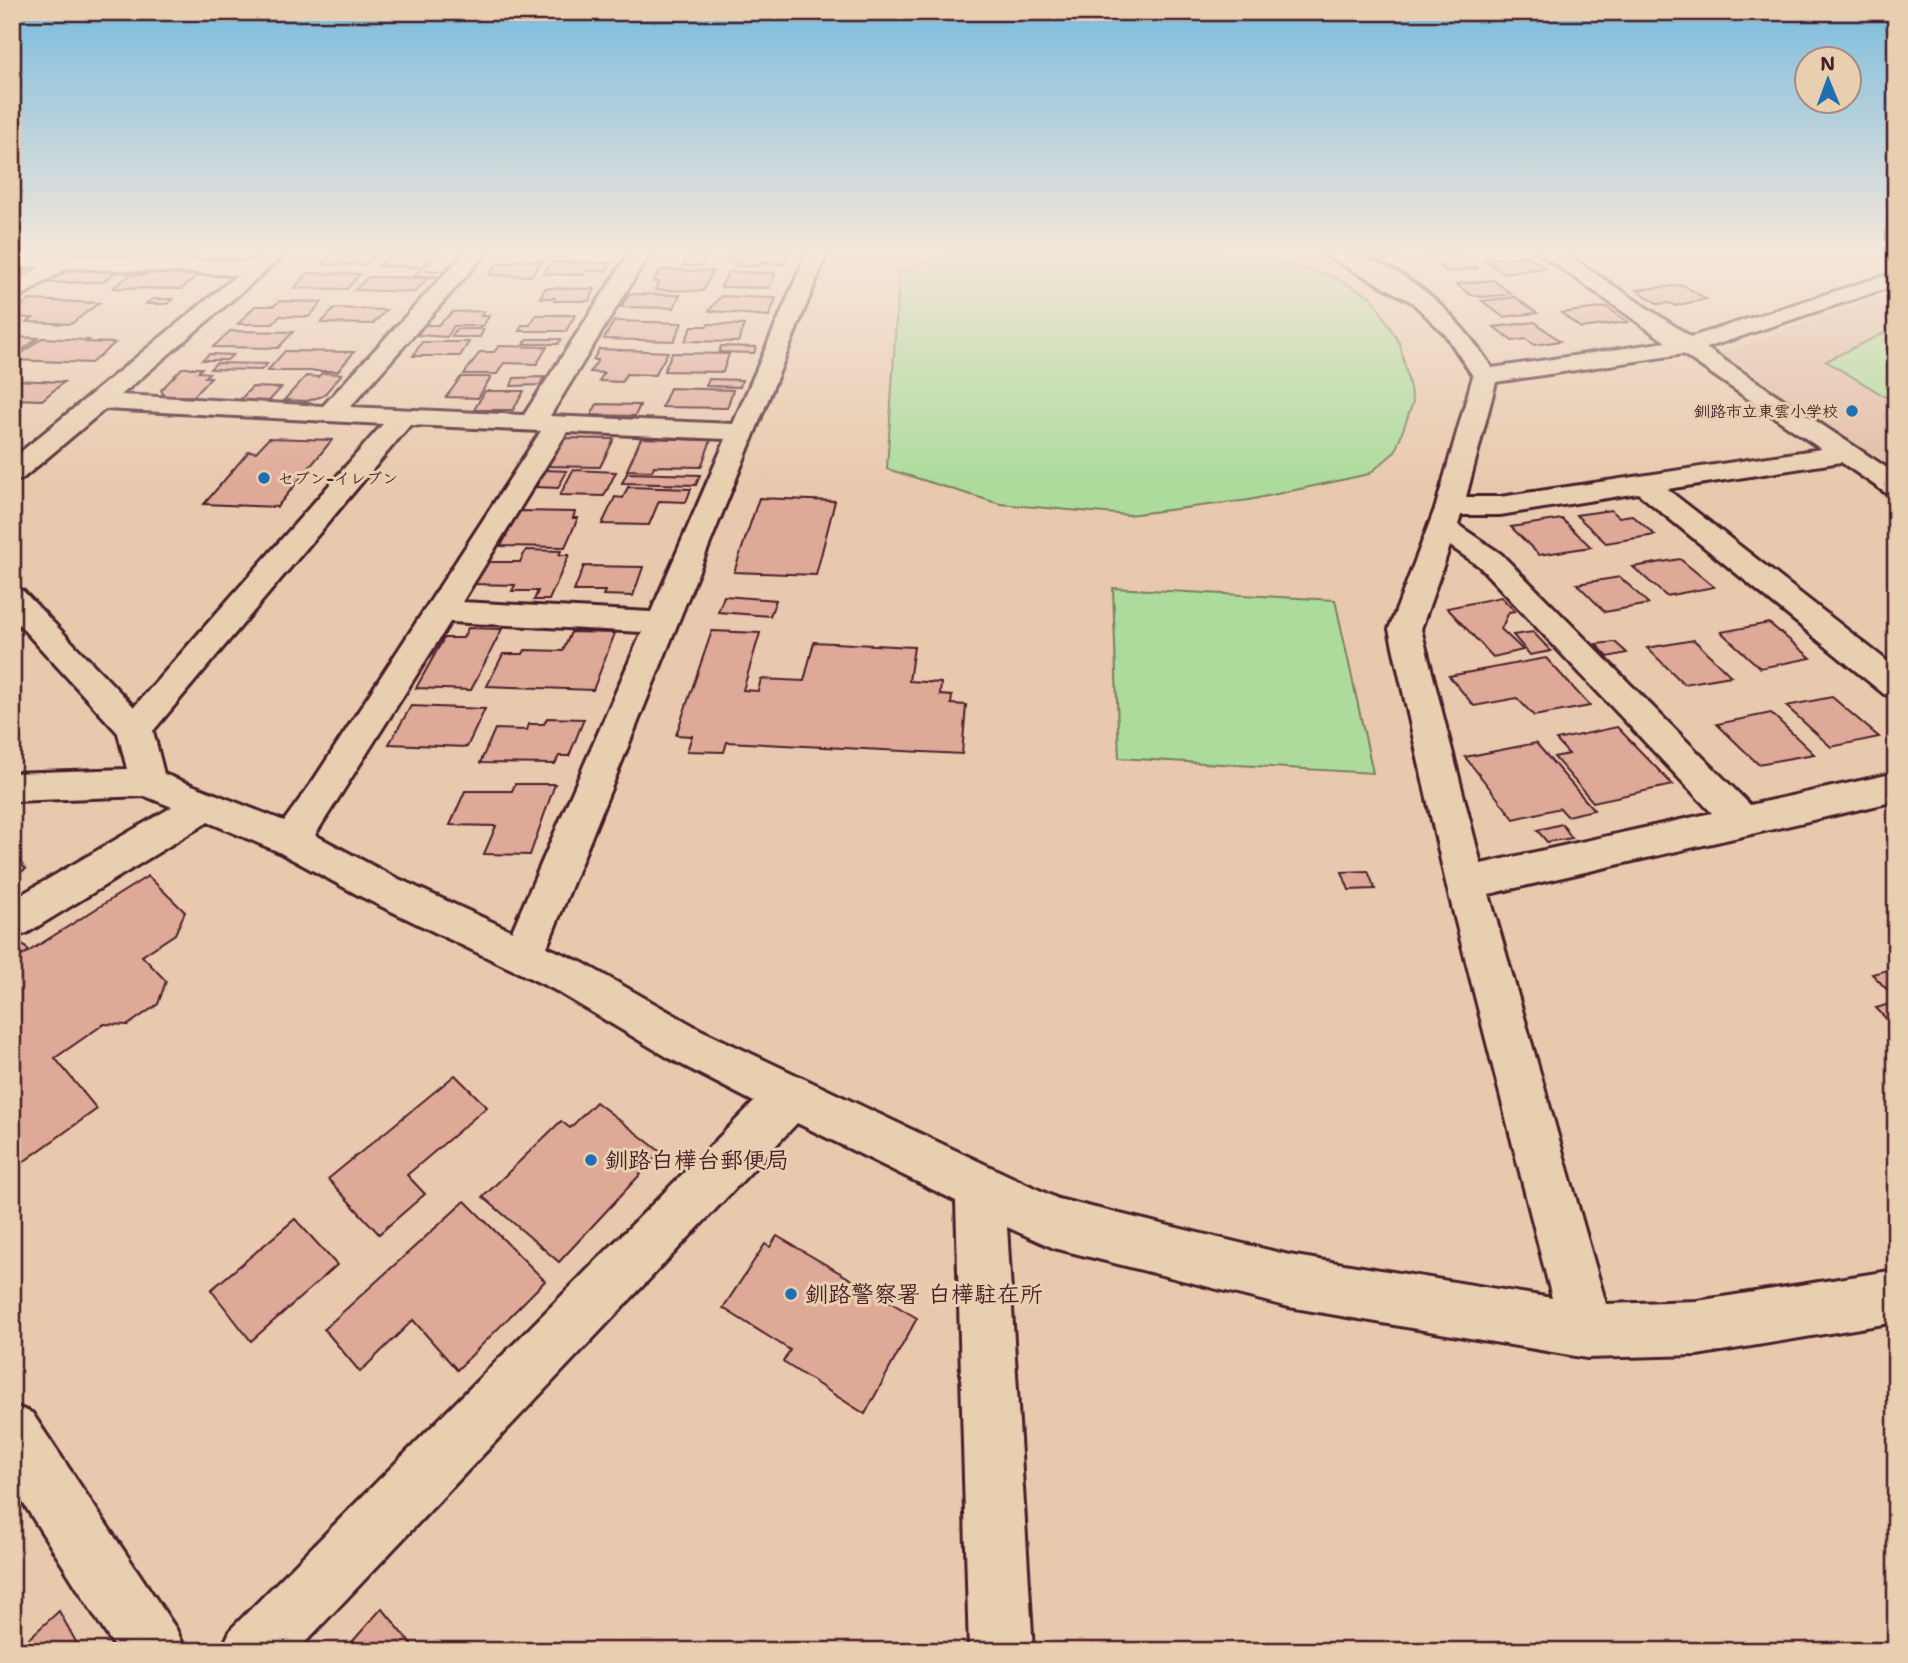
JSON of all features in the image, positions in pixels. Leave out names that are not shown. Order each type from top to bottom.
[{"type":"street","points":[[12,473],[186,329]]},
{"type":"street","points":[[330,414],[408,329]]},
{"type":"street","points":[[291,839],[326,791],[440,611],[598,329]]},
{"type":"street","points":[[523,955],[785,329]]},
{"type":"street","points":[[1454,329],[1485,376],[1445,516],[1405,629],[1466,883],[1587,1331]]},
{"type":"street","points":[[1662,329],[1896,486]]},
{"type":"street","points":[[1485,376],[1688,346],[1741,329]]},
{"type":"street","points":[[99,401],[402,418],[742,432]]},
{"type":"street","points":[[135,729],[402,418]]},
{"type":"street","points":[[1445,516],[1845,453]]},
{"type":"street","points":[[1644,484],[1896,685]]},
{"type":"street","points":[[1445,516],[1742,821]]},
{"type":"street","points":[[12,598],[135,729],[148,782]]},
{"type":"street","points":[[440,611],[664,623]]},
{"type":"street","points":[[12,787],[148,782],[291,839],[376,886],[523,955],[791,1097],[1054,1223],[1289,1281],[1587,1331],[1697,1328],[1896,1296]]},
{"type":"street","points":[[1466,883],[1896,787]]},
{"type":"street","points":[[12,921],[207,804]]},
{"type":"street","points":[[253,1651],[791,1097]]},
{"type":"street","points":[[980,1186],[1001,1651]]},
{"type":"street","points":[[12,1433],[154,1651]]},
{"type":"shaded area","name":"釧路市立東雲小学校","points":[[1789,329],[1896,329],[1896,469],[1720,353]]},
{"type":"green space","points":[[896,329],[1391,329],[1400,344],[1413,402],[1395,452],[1369,474],[1249,500],[1128,515],[1000,504],[887,469]]},
{"type":"green space","points":[[1896,329],[1896,403],[1826,361]]},
{"type":"green space","points":[[1113,588],[1335,600],[1373,773],[1119,758]]},
{"type":"building","points":[[422,329],[452,329],[447,337],[418,335]]},
{"type":"building","points":[[456,329],[484,329],[480,337],[451,337]]},
{"type":"building","points":[[520,329],[567,329],[566,331],[519,331]]},
{"type":"building","points":[[610,329],[680,329],[674,341],[604,339]]},
{"type":"building","points":[[691,329],[743,329],[738,342],[685,341]]},
{"type":"building","points":[[1496,329],[1544,329],[1560,341],[1534,345],[1526,339],[1512,341]]},
{"type":"building","points":[[230,331],[293,332],[278,348],[213,347]]},
{"type":"building","points":[[12,337],[38,338],[20,352],[12,351]]},
{"type":"building","points":[[42,338],[115,343],[91,363],[13,360]]},
{"type":"building","points":[[528,339],[561,339],[558,344],[524,344]]},
{"type":"building","points":[[422,342],[469,342],[460,356],[413,356]]},
{"type":"building","points":[[499,346],[547,347],[537,364],[504,363],[497,374],[464,374],[480,352],[494,352]]},
{"type":"building","points":[[721,346],[756,347],[754,353],[719,352]]},
{"type":"building","points":[[599,349],[668,352],[655,375],[626,374],[622,382],[599,381],[604,373],[590,372],[598,360],[593,360]]},
{"type":"building","points":[[285,351],[354,352],[338,371],[267,371]]},
{"type":"building","points":[[672,353],[729,354],[723,372],[664,371]]},
{"type":"building","points":[[209,354],[233,355],[227,360],[202,360]]},
{"type":"building","points":[[216,363],[267,364],[261,370],[210,369]]},
{"type":"building","points":[[182,368],[202,368],[198,372],[209,373],[205,377],[211,377],[194,396],[164,396],[161,390]]},
{"type":"building","points":[[322,373],[342,374],[323,396],[307,401],[284,400],[306,376],[318,377]]},
{"type":"building","points":[[461,377],[491,377],[478,398],[446,397]]},
{"type":"building","points":[[544,377],[540,385],[511,386],[514,378]]},
{"type":"building","points":[[709,379],[742,380],[740,387],[706,386]]},
{"type":"building","points":[[12,380],[64,382],[42,400],[12,399]]},
{"type":"building","points":[[252,387],[281,388],[269,401],[239,401]]},
{"type":"building","points":[[670,388],[733,390],[727,408],[662,407]]},
{"type":"building","points":[[485,391],[524,391],[513,410],[474,410]]},
{"type":"building","points":[[597,404],[640,405],[635,416],[591,415]]},
{"type":"building","name":"セブン-イレブン","points":[[269,438],[332,440],[277,507],[204,504],[249,451],[256,452]]},
{"type":"building","points":[[560,438],[614,439],[600,467],[545,466]]},
{"type":"building","points":[[641,438],[711,440],[701,467],[654,466],[652,471],[627,470]]},
{"type":"building","points":[[546,470],[567,471],[558,488],[536,487]]},
{"type":"building","points":[[573,470],[616,472],[604,496],[560,495]]},
{"type":"building","points":[[627,473],[700,475],[696,485],[622,483]]},
{"type":"building","points":[[628,487],[691,489],[686,502],[659,501],[649,525],[602,524],[615,497],[623,498]]},
{"type":"building","points":[[759,498],[835,501],[816,575],[734,572]]},
{"type":"building","points":[[1611,510],[1619,517],[1632,515],[1655,535],[1606,543],[1576,515]]},
{"type":"building","points":[[519,511],[575,512],[573,518],[578,518],[565,547],[501,546]]},
{"type":"building","points":[[1562,519],[1591,547],[1539,555],[1511,527]]},
{"type":"building","points":[[526,550],[561,551],[559,555],[569,555],[549,600],[534,600],[538,591],[512,591],[515,585],[472,584],[484,562],[520,562]]},
{"type":"building","points":[[1680,559],[1714,587],[1666,596],[1633,567]]},
{"type":"building","points":[[584,566],[643,567],[633,596],[603,595],[605,591],[574,591]]},
{"type":"building","points":[[1620,577],[1649,604],[1605,612],[1577,584]]},
{"type":"building","points":[[724,596],[776,600],[770,616],[718,612]]},
{"type":"building","points":[[1501,597],[1515,611],[1509,612],[1501,629],[1523,650],[1493,657],[1447,608]]},
{"type":"building","points":[[1769,623],[1811,658],[1760,668],[1721,632]]},
{"type":"building","points":[[468,628],[502,629],[471,690],[416,688],[444,638],[463,638]]},
{"type":"building","points":[[712,631],[760,633],[743,690],[758,691],[761,679],[804,681],[814,642],[914,647],[909,681],[941,683],[940,695],[952,696],[951,704],[966,705],[962,754],[727,742],[724,752],[687,751],[692,736],[676,735]]},
{"type":"building","points":[[571,632],[615,633],[593,690],[487,686],[503,654],[523,654],[525,650],[563,651]]},
{"type":"building","points":[[1533,632],[1551,651],[1530,655],[1513,635]]},
{"type":"building","points":[[1694,640],[1731,676],[1684,684],[1647,648]]},
{"type":"building","points":[[1615,642],[1627,653],[1608,657],[1596,644]]},
{"type":"building","points":[[1546,658],[1590,706],[1534,716],[1517,698],[1474,706],[1449,676]]},
{"type":"building","points":[[1832,697],[1879,737],[1831,747],[1786,706]]},
{"type":"building","points":[[411,706],[485,709],[467,747],[389,744]]},
{"type":"building","points":[[1771,713],[1814,754],[1758,764],[1717,724]]},
{"type":"building","points":[[547,718],[584,719],[569,756],[559,756],[555,764],[480,763],[495,729],[527,730],[529,724],[544,724]]},
{"type":"building","points":[[1617,727],[1673,785],[1593,802],[1554,757],[1569,754],[1556,740]]},
{"type":"building","points":[[1536,743],[1594,810],[1567,816],[1560,808],[1514,819],[1465,757]]},
{"type":"building","points":[[515,784],[555,784],[530,855],[484,854],[496,826],[450,825],[465,791],[512,791]]},
{"type":"building","points":[[1562,824],[1572,838],[1547,842],[1537,830]]},
{"type":"building","points":[[12,854],[26,869],[12,877]]},
{"type":"building","points":[[1368,871],[1375,889],[1349,890],[1342,872]]},
{"type":"building","points":[[148,876],[185,912],[175,934],[142,956],[166,981],[158,1004],[128,1025],[104,1024],[55,1058],[97,1109],[12,1170],[12,962]]},
{"type":"building","points":[[12,933],[29,951],[12,962]]},
{"type":"building","points":[[1896,968],[1896,999],[1872,974]]},
{"type":"building","points":[[1896,1002],[1896,1029],[1876,1008]]},
{"type":"building","points":[[455,1075],[487,1107],[407,1175],[425,1194],[379,1234],[328,1179]]},
{"type":"building","points":[[596,1102],[661,1152],[559,1262],[483,1197],[561,1121],[570,1128]]},
{"type":"building","points":[[465,1201],[545,1281],[457,1370],[413,1320],[360,1372],[324,1329]]},
{"type":"building","points":[[295,1219],[337,1265],[251,1341],[211,1290]]},
{"type":"building","points":[[777,1236],[917,1318],[865,1414],[783,1362],[790,1350],[723,1308],[765,1244],[770,1247]]},
{"type":"building","points":[[382,1608],[417,1651],[344,1651]]},
{"type":"building","points":[[59,1611],[81,1651],[15,1651]]},
{"type":"place","name":"釧路市立東雲小学校","points":[[1852,411]]},
{"type":"place","name":"セブン-イレブン","points":[[264,478]]},
{"type":"place","name":"釧路白樺台郵便局","points":[[591,1160]]},
{"type":"place","name":"釧路警察署 白樺駐在所","points":[[791,1294]]}]
